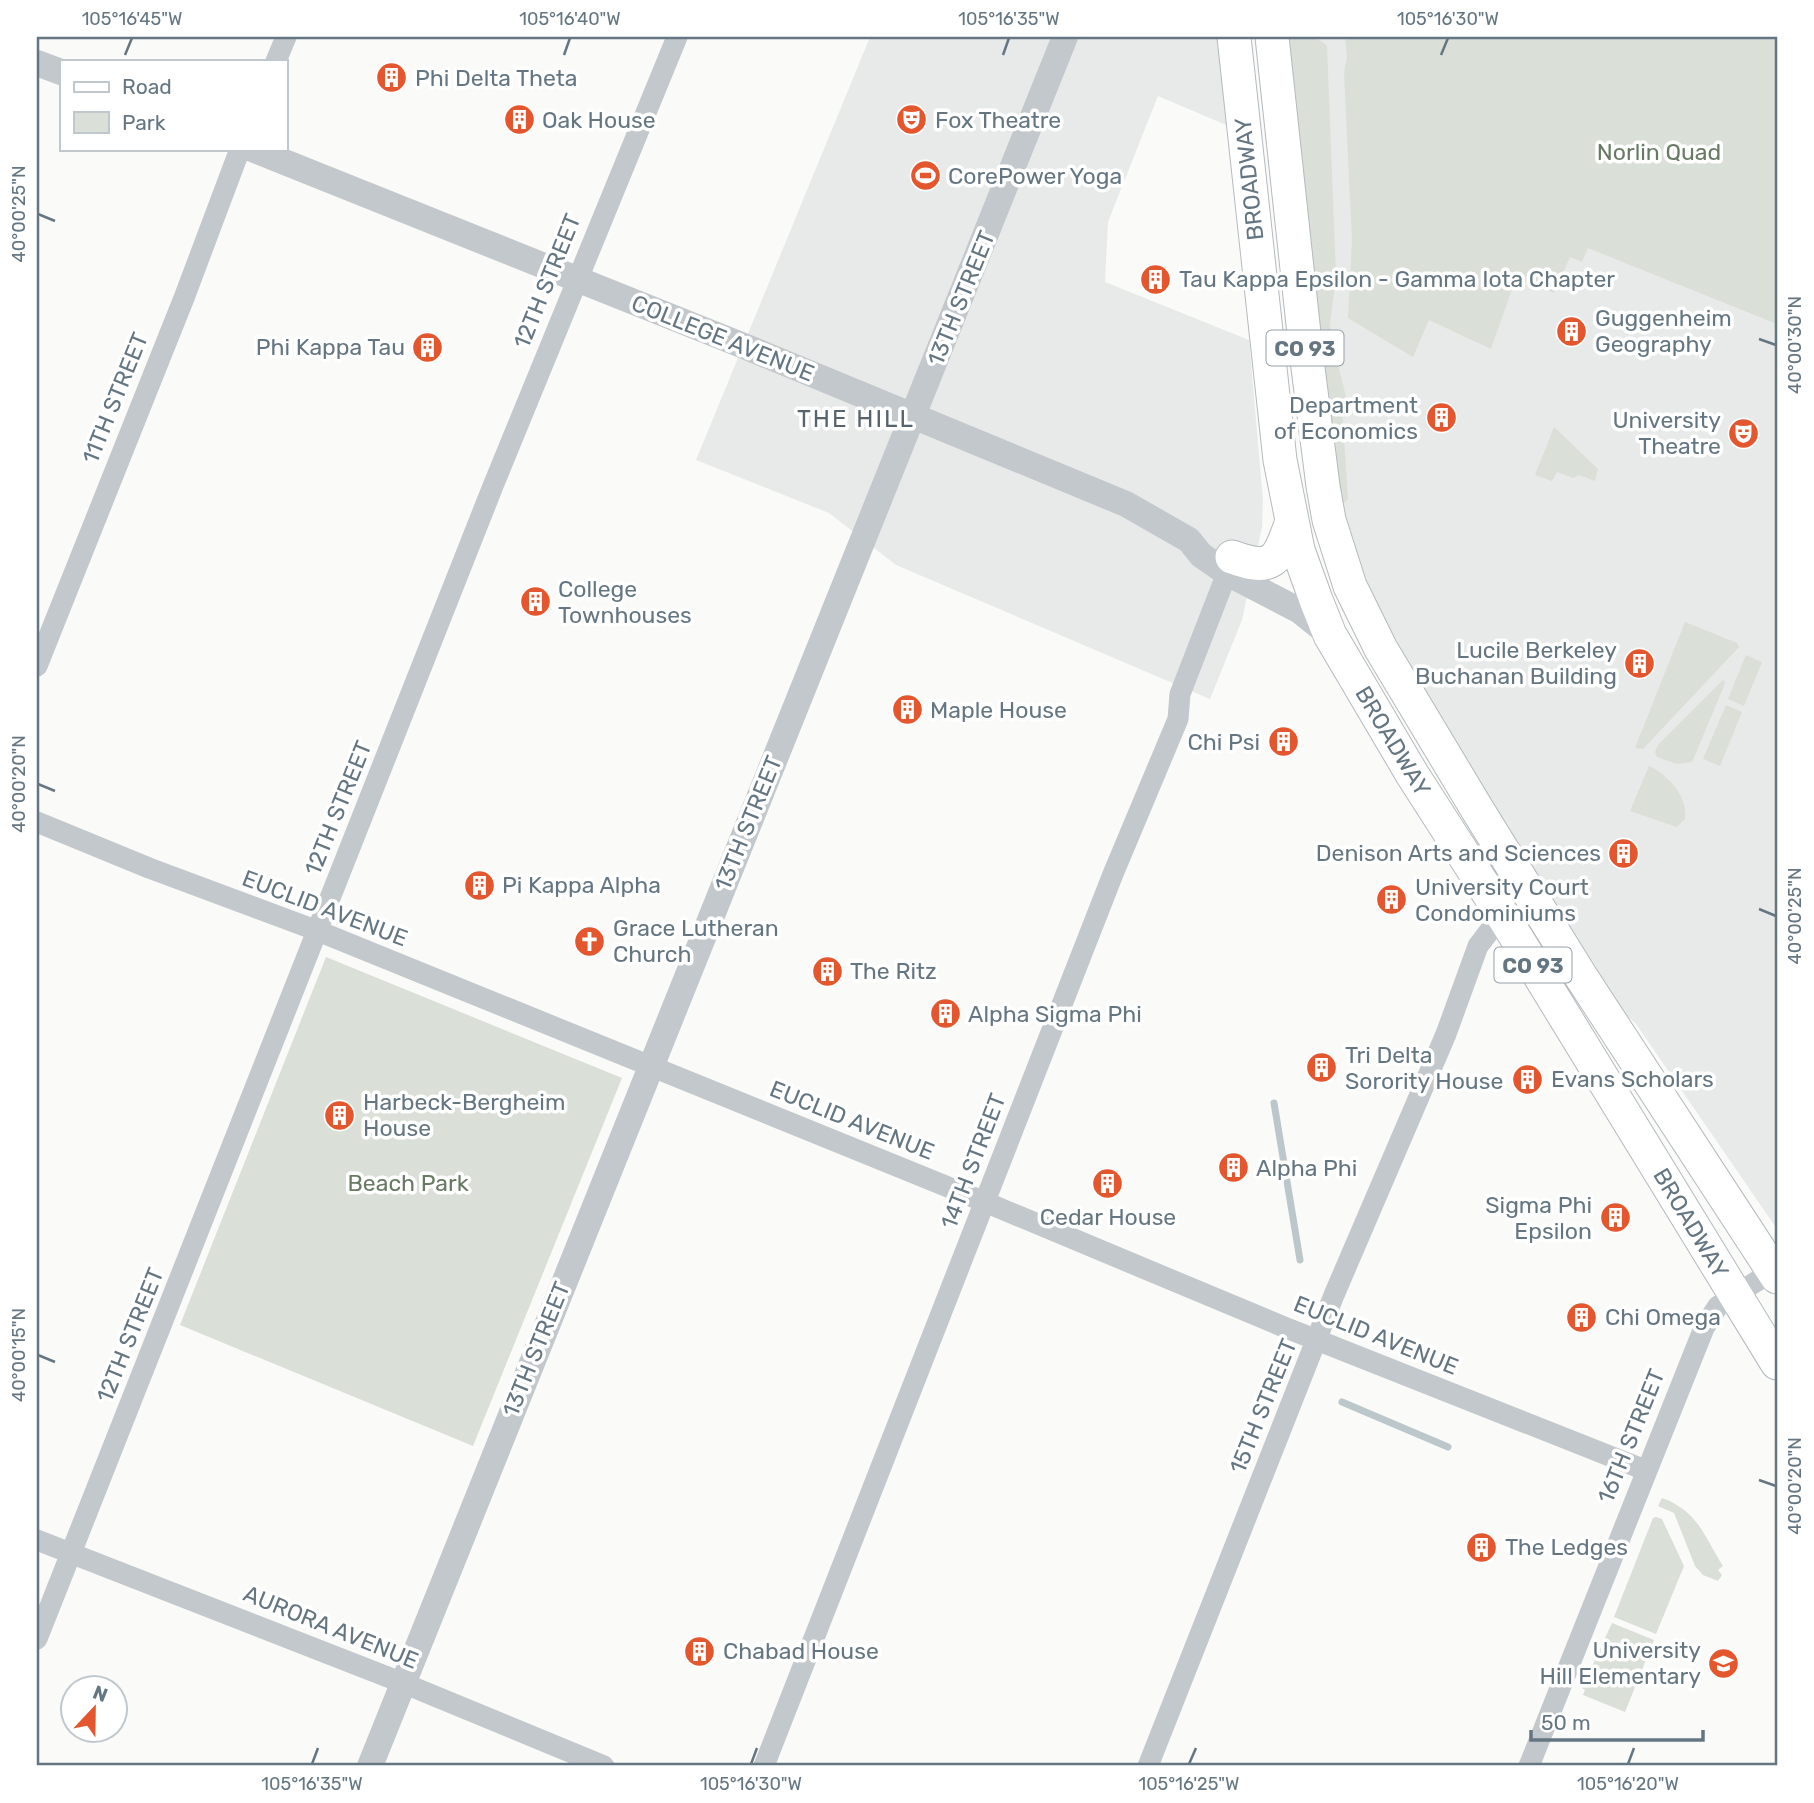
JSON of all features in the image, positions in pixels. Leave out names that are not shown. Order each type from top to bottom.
[{"type":"main road","name":"BROADWAY","points":[[1234,37],[1274,414],[1291,523],[1316,600],[1331,635],[1412,774],[1505,919],[1777,1363]]},
{"type":"main road","name":"BROADWAY","points":[[1272,37],[1304,339],[1325,504],[1350,586],[1381,649],[1554,934],[1775,1274]]},
{"type":"main road","points":[[1229,565],[1259,565],[1272,560],[1281,552],[1291,523]]},
{"type":"main road","points":[[1316,600],[1347,619],[1381,649]]},
{"type":"street","points":[[276,60],[286,37]]},
{"type":"street","name":"12TH STREET","points":[[37,1639],[576,280],[677,37]]},
{"type":"street","name":"13TH STREET","points":[[369,1766],[1065,37]]},
{"type":"street","points":[[37,63],[60,72]]},
{"type":"street","name":"11TH STREET","points":[[37,666],[184,298],[240,150]]},
{"type":"street","name":"COLLEGE AVENUE","points":[[254,150],[914,415],[1126,504],[1189,540],[1209,542],[1229,565],[1300,611],[1331,635]]},
{"type":"street","name":"COLLEGE AVENUE","points":[[1229,565],[1316,600]]},
{"type":"street","name":"14TH STREET","points":[[764,1766],[1113,874],[1178,719],[1180,694],[1229,565]]},
{"type":"street","name":"EUCLID AVENUE","points":[[37,822],[149,868],[318,931],[1317,1340],[1645,1470]]},
{"type":"street","name":"15TH STREET","points":[[1148,1766],[1334,1295],[1446,1034],[1478,946],[1484,936],[1505,919]]},
{"type":"street","name":"16TH STREET","points":[[1529,1766],[1645,1470],[1704,1328],[1713,1312],[1735,1296],[1775,1274]]},
{"type":"street","name":"AURORA AVENUE","points":[[37,1540],[604,1766]]},
{"type":"shaded area","points":[[870,37],[1224,37],[1233,128],[1158,96],[1108,222],[1105,282],[1249,340],[1263,500],[1262,527],[1242,620],[1210,699],[896,565],[829,513],[696,460]]},
{"type":"shaded area","points":[[1285,37],[1777,37],[1777,1229],[1636,1024],[1609,1000],[1367,596],[1337,504]]},
{"type":"green space","points":[[1285,37],[1313,38],[1327,46],[1336,277],[1330,323],[1346,397],[1342,410],[1348,499],[1344,503],[1338,503]]},
{"type":"green space","name":"Norlin Quad","points":[[1345,37],[1777,37],[1777,324],[1588,248],[1582,262],[1570,257],[1554,293],[1516,278],[1491,349],[1429,320],[1413,357],[1348,318],[1352,240],[1344,72],[1347,57]]},
{"type":"green space","points":[[1554,427],[1598,469],[1595,481],[1579,475],[1573,478],[1557,472],[1552,481],[1535,475]]},
{"type":"green space","points":[[1685,622],[1737,643],[1739,647],[1643,749],[1635,748]]},
{"type":"green space","points":[[1746,655],[1762,662],[1744,706],[1728,699]]},
{"type":"green space","points":[[1723,680],[1724,686],[1692,762],[1677,764],[1657,757],[1655,752],[1658,745]]},
{"type":"green space","points":[[1726,705],[1742,712],[1720,766],[1703,759]]},
{"type":"green space","points":[[1649,766],[1670,781],[1680,794],[1685,819],[1677,827],[1630,811]]},
{"type":"green space","name":"Beach Park","points":[[326,957],[622,1078],[473,1446],[180,1325]]},
{"type":"green space","points":[[1662,1498],[1684,1510],[1699,1526],[1723,1566],[1718,1570],[1722,1575],[1718,1581],[1703,1575],[1695,1566],[1674,1513],[1658,1506]]},
{"type":"green space","points":[[1653,1518],[1662,1519],[1684,1566],[1656,1634],[1614,1617]]},
{"type":"green space","points":[[1612,1623],[1654,1640],[1625,1712],[1583,1695],[1585,1690],[1582,1688]]},
{"type":"waterway","points":[[1274,1103],[1300,1260]]},
{"type":"waterway","points":[[1342,1402],[1448,1447]]},
{"type":"place","name":"Phi Delta Theta","points":[[392,78]]},
{"type":"place","name":"Oak House","points":[[519,120]]},
{"type":"place","name":"Fox Theatre","points":[[912,120]]},
{"type":"place","name":"CorePower Yoga","points":[[925,176]]},
{"type":"place","name":"Tau Kappa Epsilon - Gamma Iota Chapter","points":[[1156,279]]},
{"type":"place","name":"Guggenheim Geography","points":[[1572,331]]},
{"type":"place","name":"Phi Kappa Tau","points":[[428,347]]},
{"type":"place","name":"Department of Economics","points":[[1441,418]]},
{"type":"place","name":"University Theatre","points":[[1744,433]]},
{"type":"place","name":"College Townhouses","points":[[535,602]]},
{"type":"place","name":"Lucile Berkeley Buchanan Building","points":[[1640,663]]},
{"type":"place","name":"Maple House","points":[[907,710]]},
{"type":"place","name":"Chi Psi","points":[[1283,742]]},
{"type":"place","name":"Denison Arts and Sciences","points":[[1624,853]]},
{"type":"place","name":"Pi Kappa Alpha","points":[[479,885]]},
{"type":"place","name":"University Court Condominiums","points":[[1392,900]]},
{"type":"place","name":"Grace Lutheran Church","points":[[590,941]]},
{"type":"place","name":"The Ritz","points":[[827,971]]},
{"type":"place","name":"Alpha Sigma Phi","points":[[945,1014]]},
{"type":"place","name":"Tri Delta Sorority House","points":[[1322,1068]]},
{"type":"place","name":"Evans Scholars","points":[[1528,1079]]},
{"type":"place","name":"Harbeck-Bergheim House","points":[[340,1115]]},
{"type":"place","name":"Alpha Phi","points":[[1233,1168]]},
{"type":"place","name":"Cedar House","points":[[1108,1183]]},
{"type":"place","name":"Sigma Phi Epsilon","points":[[1615,1218]]},
{"type":"place","name":"Chi Omega","points":[[1582,1317]]},
{"type":"place","name":"The Ledges","points":[[1482,1547]]},
{"type":"place","name":"Chabad House","points":[[700,1651]]},
{"type":"place","name":"University Hill Elementary","points":[[1724,1663]]},
{"type":"district","name":"THE HILL","points":[[856,419]]}]
